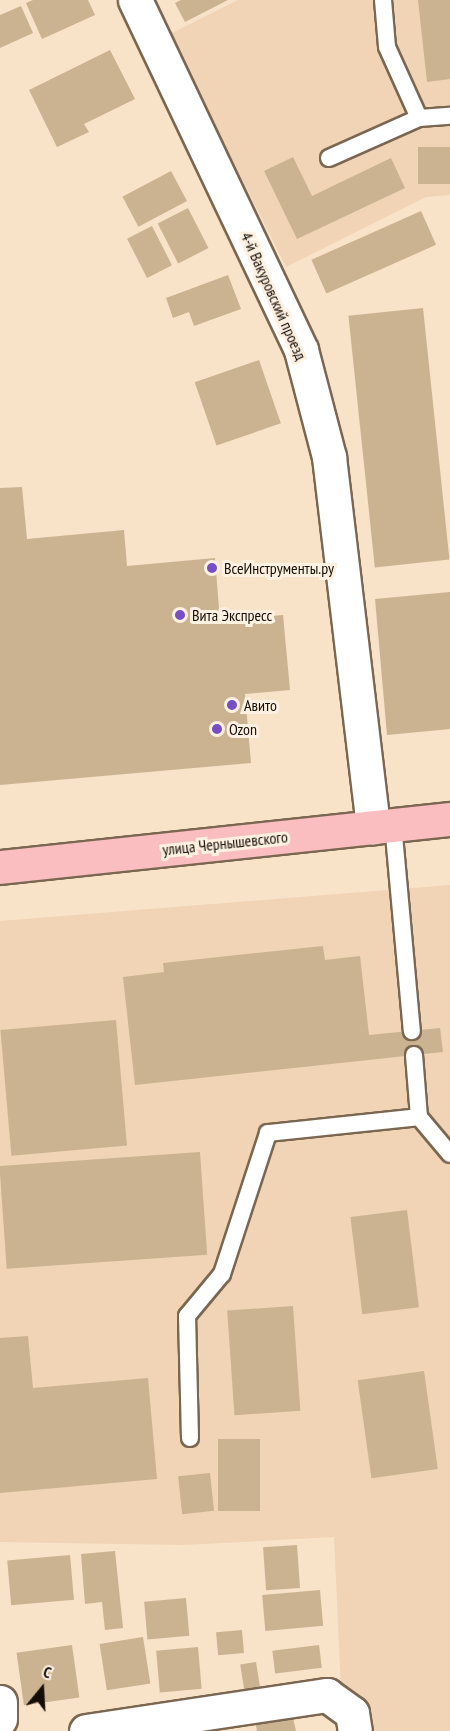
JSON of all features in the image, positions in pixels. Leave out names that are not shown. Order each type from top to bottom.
[{"type":"main road","name":"улица Чернышевского","points":[[0,867],[450,819]]},
{"type":"street","name":"4-й Вакуровский проезд","points":[[135,0],[301,350],[329,457],[383,825]]},
{"type":"street","points":[[86,1731],[327,1695],[352,1713],[355,1731]]},
{"type":"street","points":[[0,1702],[0,1719]]},
{"type":"lane","points":[[383,0],[387,47],[419,118]]},
{"type":"lane","points":[[329,158],[419,118],[450,116]]},
{"type":"lane","points":[[383,825],[412,1031]]},
{"type":"lane","points":[[414,1055],[419,1117],[450,1154]]},
{"type":"lane","points":[[190,1438],[188,1316],[222,1274],[267,1133],[419,1117]]},
{"type":"shaded area","points":[[238,0],[450,0],[450,195],[426,197],[286,267],[170,34]]},
{"type":"shaded area","points":[[450,885],[450,1731],[374,1731],[363,1703],[341,1689],[334,1537],[183,1545],[0,1542],[0,921]]},
{"type":"building","points":[[33,0],[88,0],[95,15],[42,39],[26,3]]},
{"type":"building","points":[[181,0],[228,0],[185,22],[175,3]]},
{"type":"building","points":[[418,0],[450,0],[450,79],[427,82]]},
{"type":"building","points":[[21,6],[33,33],[0,48],[0,15]]},
{"type":"building","points":[[110,50],[135,99],[84,124],[89,132],[57,147],[29,90]]},
{"type":"building","points":[[418,147],[450,147],[450,184],[418,184]]},
{"type":"building","points":[[293,157],[312,196],[391,158],[405,188],[297,239],[264,171]]},
{"type":"building","points":[[171,171],[187,201],[138,227],[122,197]]},
{"type":"building","points":[[188,208],[208,248],[178,264],[158,223]]},
{"type":"building","points":[[421,211],[436,245],[326,294],[311,260]]},
{"type":"building","points":[[152,226],[172,265],[147,278],[127,239]]},
{"type":"building","points":[[228,275],[241,309],[194,326],[189,312],[173,318],[166,298]]},
{"type":"building","points":[[423,308],[449,560],[375,567],[348,316]]},
{"type":"building","points":[[259,360],[281,423],[217,445],[195,382]]},
{"type":"building","points":[[22,487],[27,539],[124,530],[127,566],[215,558],[220,621],[283,615],[290,690],[245,694],[251,763],[0,785],[0,488]]},
{"type":"building","points":[[450,592],[450,729],[387,735],[375,599]]},
{"type":"building","points":[[323,946],[325,960],[360,956],[369,1035],[440,1028],[443,1052],[135,1085],[123,977],[164,972],[163,963]]},
{"type":"building","points":[[116,1020],[127,1146],[11,1156],[0,1030]]},
{"type":"building","points":[[200,1152],[207,1255],[7,1269],[0,1166]]},
{"type":"building","points":[[407,1210],[419,1307],[362,1314],[350,1217]]},
{"type":"building","points":[[293,1306],[300,1411],[234,1415],[227,1311]]},
{"type":"building","points":[[28,1336],[33,1388],[148,1378],[157,1479],[0,1493],[0,1338]]},
{"type":"building","points":[[424,1371],[438,1469],[371,1478],[358,1380]]},
{"type":"building","points":[[218,1439],[260,1439],[260,1511],[218,1511]]},
{"type":"building","points":[[210,1473],[214,1511],[182,1514],[178,1476]]},
{"type":"building","points":[[297,1545],[300,1588],[266,1590],[263,1547]]},
{"type":"building","points":[[115,1551],[123,1628],[105,1630],[102,1602],[85,1604],[81,1554]]},
{"type":"building","points":[[70,1555],[74,1600],[11,1605],[7,1560]]},
{"type":"building","points":[[320,1590],[323,1626],[265,1631],[262,1595]]},
{"type":"building","points":[[186,1598],[189,1636],[147,1640],[144,1602]]},
{"type":"building","points":[[242,1630],[244,1653],[218,1655],[216,1632]]},
{"type":"building","points":[[143,1637],[150,1683],[107,1690],[100,1644]]},
{"type":"building","points":[[72,1645],[79,1697],[24,1705],[17,1653]]},
{"type":"building","points":[[319,1645],[322,1668],[275,1674],[272,1651]]},
{"type":"building","points":[[198,1647],[202,1689],[160,1693],[156,1651]]},
{"type":"building","points":[[256,1662],[261,1693],[245,1695],[240,1665]]},
{"type":"building","points":[[291,1709],[296,1731],[257,1731],[254,1717]]},
{"type":"place","name":"ВсеИнструменты.ру","points":[[212,568]]},
{"type":"place","name":"Вита Экспресс","points":[[180,615]]},
{"type":"place","name":"Авито","points":[[232,705]]},
{"type":"place","name":"Ozon","points":[[217,729]]}]
